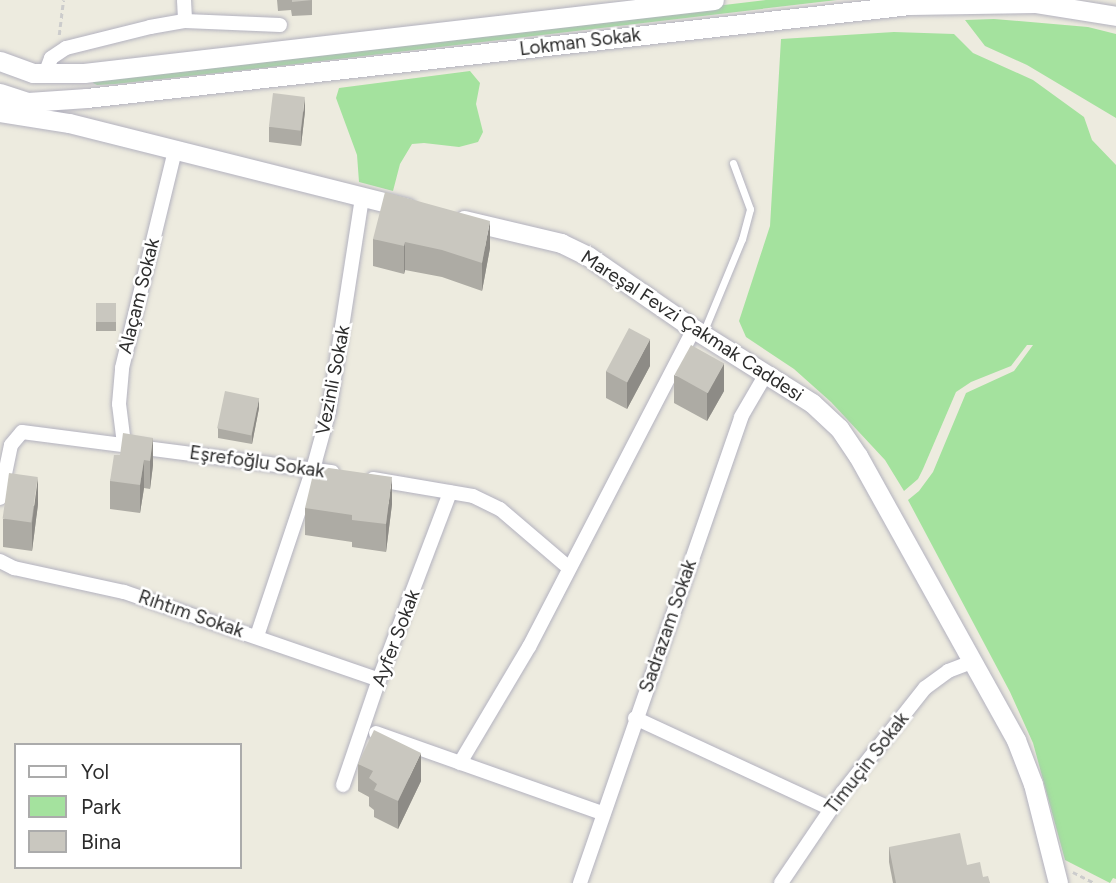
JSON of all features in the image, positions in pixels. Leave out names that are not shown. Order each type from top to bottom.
[{"type":"main road","name":"Lokman Sokak","points":[[45,74],[84,73],[714,0]]},
{"type":"main road","name":"Lokman Sokak","points":[[44,110],[178,89],[909,5],[1036,3],[1116,16]]},
{"type":"main road","points":[[0,61],[20,70],[45,74],[44,110],[0,112]]},
{"type":"main road","name":"Mareşal Fevzi Çakmak Caddesi","points":[[0,93],[44,110],[175,150],[362,200],[511,229],[561,243],[600,264],[698,332],[812,403],[839,428],[858,456],[972,662],[1001,709],[1025,761],[1064,877]]},
{"type":"street","points":[[184,0],[185,21]]},
{"type":"street","points":[[45,74],[51,58],[57,52],[131,31],[185,21],[280,25]]},
{"type":"street","name":"Alaçam Sokak","points":[[124,444],[119,404],[122,368],[175,150]]},
{"type":"street","name":"Vezinli Sokak","points":[[257,636],[313,469],[329,411],[362,200]]},
{"type":"street","points":[[460,763],[529,647],[569,568],[698,332]]},
{"type":"street","name":"Sadrazam Sokak","points":[[580,883],[741,417],[766,374]]},
{"type":"street","name":"Eşrefoğlu Sokak","points":[[2,493],[11,445],[22,432],[124,444],[347,474],[473,496],[500,509],[569,568]]},
{"type":"street","name":"Ayfer Sokak","points":[[343,785],[379,680],[450,492]]},
{"type":"street","name":"Rıhtım Sokak","points":[[0,561],[14,568],[124,592],[379,680]]},
{"type":"street","name":"Timuçin Sokak","points":[[781,883],[831,809],[925,688],[948,671],[972,662]]},
{"type":"street","points":[[635,718],[831,809]]},
{"type":"street","points":[[363,729],[602,813]]},
{"type":"lane","points":[[698,332],[742,239],[750,209],[733,163]]},
{"type":"path","points":[[57,52],[62,0]]},
{"type":"path","points":[[1064,877],[1095,883]]},
{"type":"green space","points":[[766,0],[837,0],[262,68],[115,84],[93,83],[94,80]]},
{"type":"green space","points":[[994,19],[1088,27],[1116,34],[1116,118],[1027,65],[985,46],[965,20]]},
{"type":"green space","points":[[894,32],[954,34],[973,53],[1033,80],[1084,117],[1092,140],[1116,165],[1116,879],[1113,878],[1110,883],[1065,860],[1033,743],[1010,692],[908,500],[919,491],[933,472],[966,393],[1014,371],[1033,345],[1027,345],[1011,366],[971,382],[956,392],[918,479],[904,491],[885,460],[831,402],[794,369],[746,337],[739,321],[770,226],[781,39]]},
{"type":"green space","points":[[470,71],[480,83],[476,104],[483,132],[478,142],[459,147],[412,144],[400,164],[393,191],[359,182],[357,155],[336,98],[339,88]]},
{"type":"building","points":[[273,93],[305,97],[301,131],[269,127]]},
{"type":"building","points":[[385,192],[490,221],[482,263],[442,250],[373,239]]},
{"type":"building","points":[[96,303],[116,303],[116,322],[96,322]]},
{"type":"building","points":[[629,328],[650,339],[627,383],[606,371]]},
{"type":"building","points":[[691,345],[724,363],[708,393],[675,375]]},
{"type":"building","points":[[225,391],[259,398],[251,435],[217,428]]},
{"type":"building","points":[[123,433],[153,438],[150,461],[144,460],[140,485],[110,481],[114,455],[120,455]]},
{"type":"building","points":[[315,466],[392,477],[386,524],[352,520],[352,515],[305,508]]},
{"type":"building","points":[[9,473],[38,477],[31,523],[3,519]]},
{"type":"building","points":[[374,730],[421,753],[398,801],[374,790],[377,784],[369,778],[373,771],[358,764]]},
{"type":"building","points":[[960,833],[967,865],[980,862],[983,877],[988,876],[990,883],[896,883],[889,847]]}]
